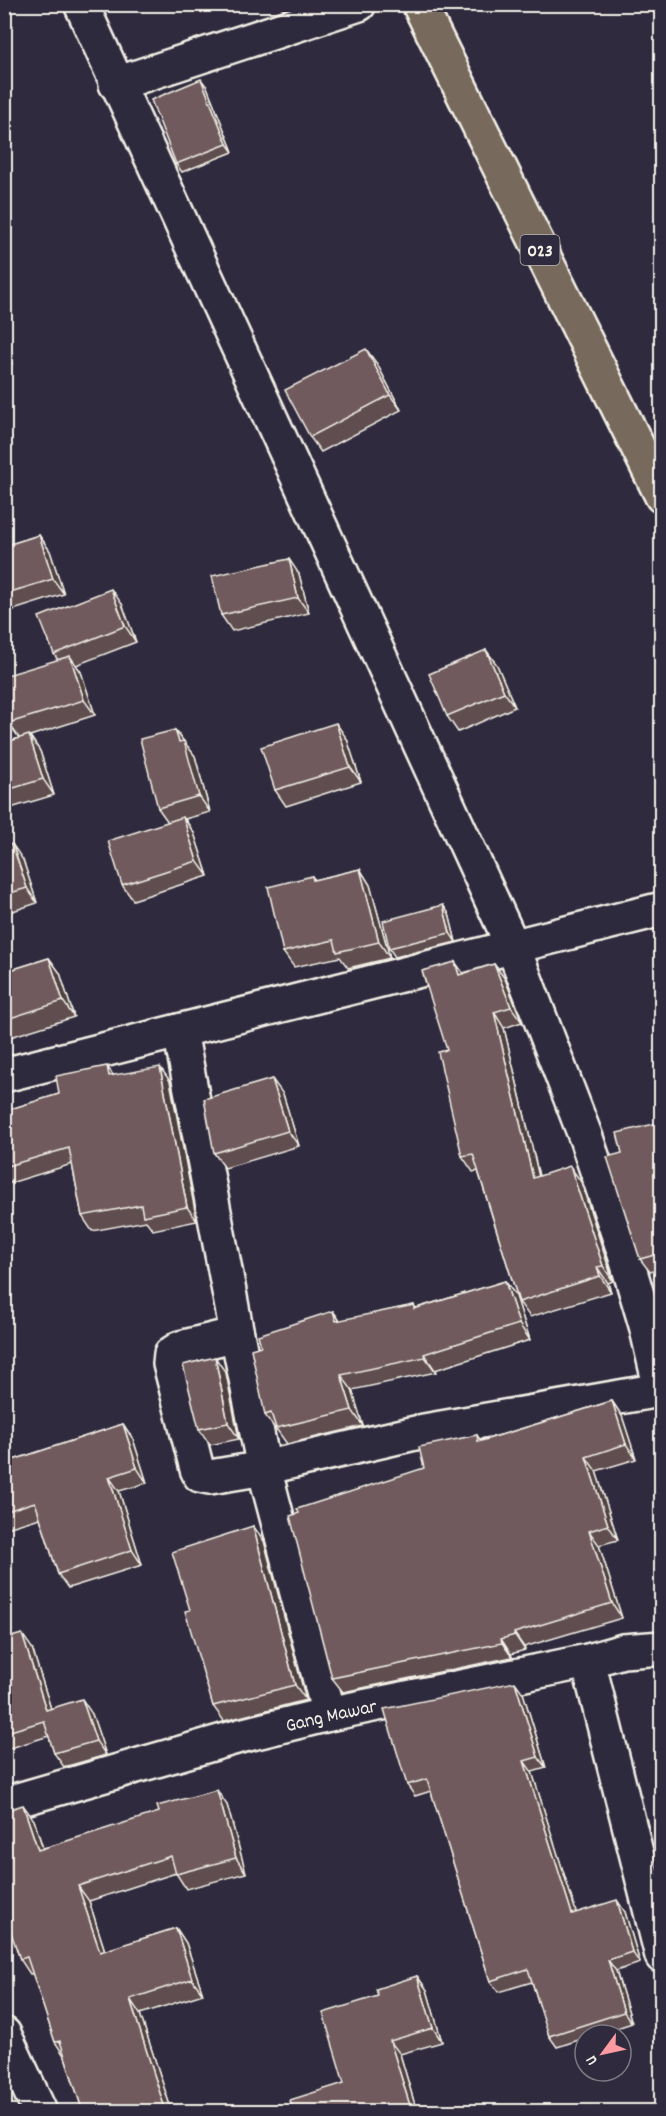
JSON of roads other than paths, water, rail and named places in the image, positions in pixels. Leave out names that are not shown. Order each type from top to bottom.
[{"type":"main road","name":"023","points":[[419,4],[662,496]]},
{"type":"street","points":[[81,4],[513,947],[654,1323],[661,1392],[424,1431],[264,1468],[210,1477],[200,1475],[170,1364],[171,1354],[180,1348],[237,1334]]},
{"type":"street","points":[[116,84],[359,4]]},
{"type":"street","points":[[4,1075],[662,909]]},
{"type":"street","points":[[180,1031],[264,1468],[329,1714]]},
{"type":"street","name":"Gang Mawar","points":[[4,1804],[240,1736],[329,1714],[588,1661],[623,1651],[662,1648]]},
{"type":"street","points":[[588,1661],[662,1956]]},
{"type":"street","points":[[4,2034],[40,2112]]}]
